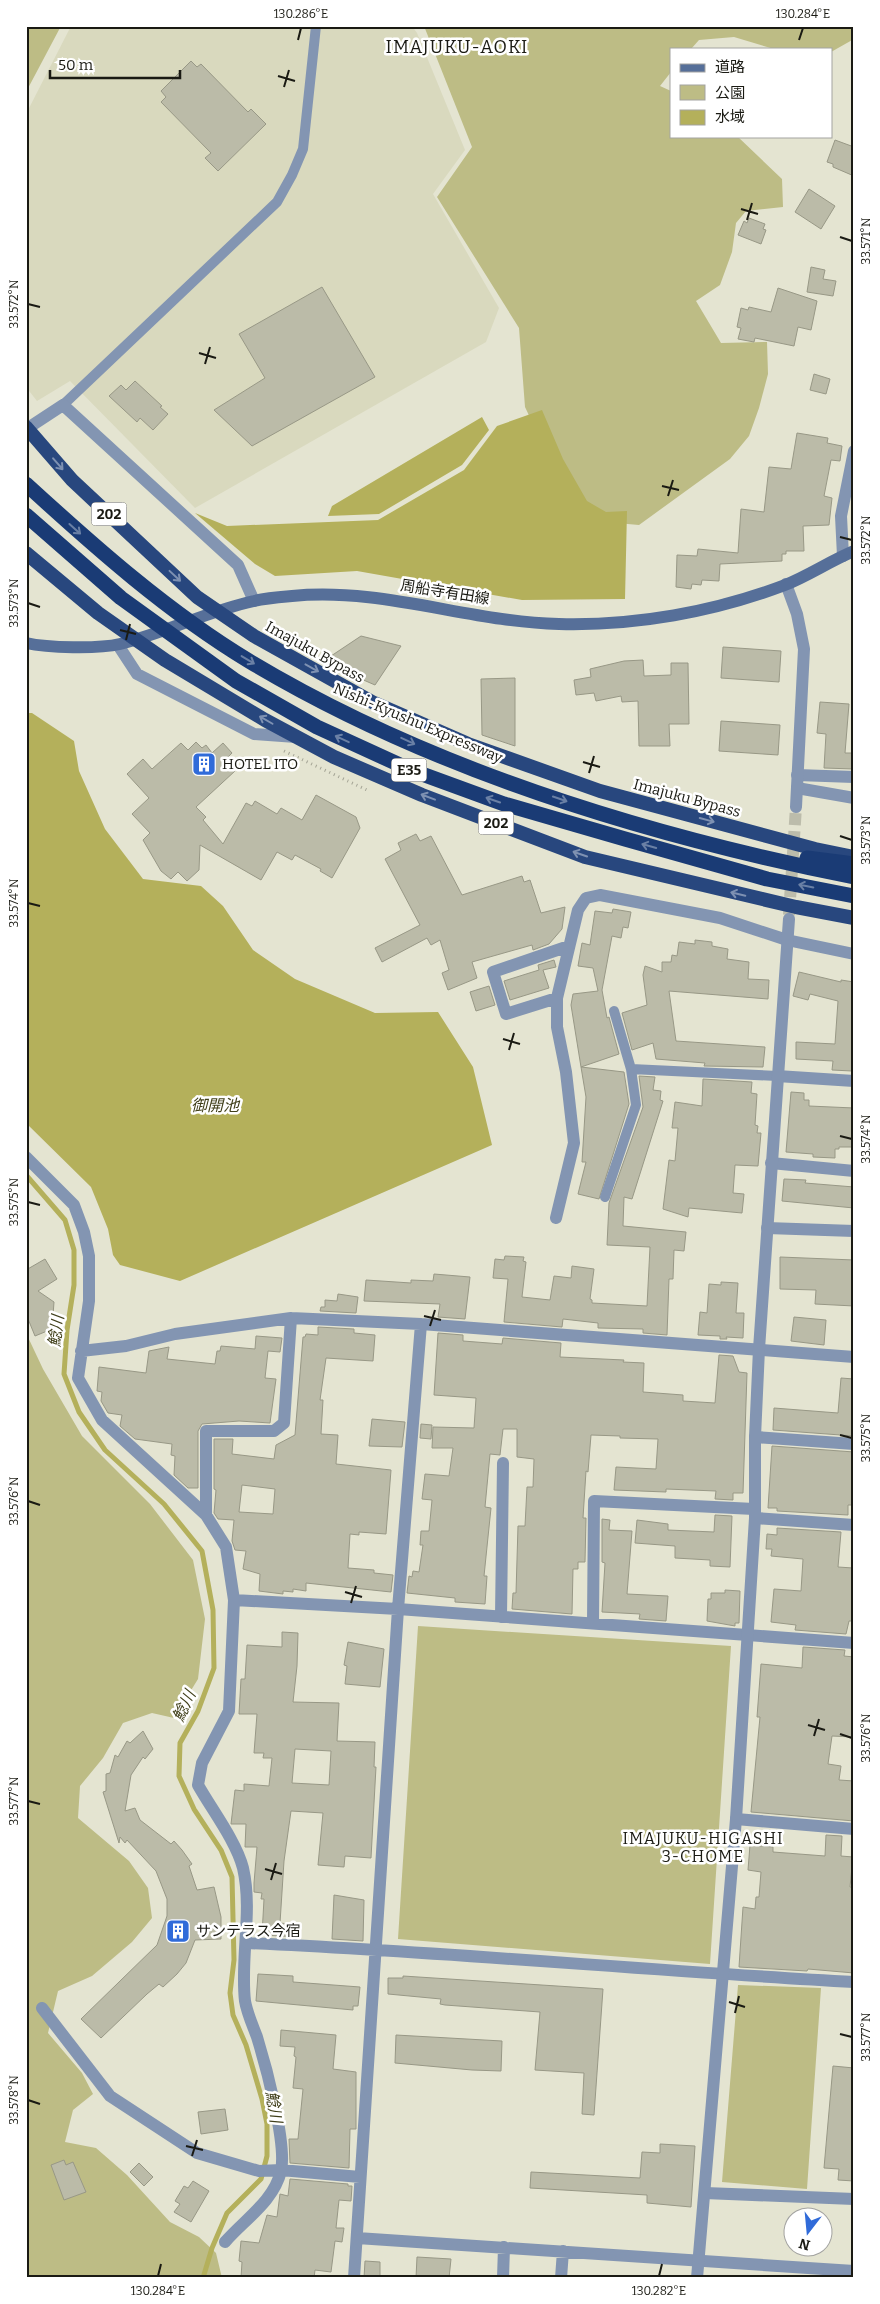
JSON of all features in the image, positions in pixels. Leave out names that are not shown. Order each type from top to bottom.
[{"type":"highway","name":"Imajuku Bypass","points":[[27,427],[72,480],[197,597],[254,636],[374,703],[468,744],[600,791],[815,849],[854,857]]},
{"type":"highway","name":"Nishi-Kyushu Expressway","points":[[26,484],[79,533],[150,592],[223,644],[306,693],[419,746],[516,784],[633,824],[699,842],[854,877]]},
{"type":"highway","name":"E35","points":[[26,515],[121,598],[236,681],[317,727],[411,770],[504,804],[767,879],[854,896]]},
{"type":"highway","name":"202","points":[[26,553],[98,614],[165,660],[296,737],[334,757],[422,795],[585,856],[796,907],[854,918]]},
{"type":"highway","points":[[699,842],[854,864]]},
{"type":"main road","name":"周船寺有田線","points":[[26,643],[72,647],[118,644],[254,601],[294,596],[341,594],[412,602],[479,615],[558,624],[622,622],[691,612],[731,602],[786,584],[848,553]]},
{"type":"street","points":[[27,427],[63,406],[238,565],[254,601]]},
{"type":"street","points":[[848,553],[841,516],[854,451]]},
{"type":"street","points":[[786,584],[797,614],[804,649],[796,807]]},
{"type":"street","points":[[118,644],[136,674],[254,734],[296,737]]},
{"type":"street","points":[[797,782],[854,777]]},
{"type":"street","points":[[797,782],[854,798]]},
{"type":"street","points":[[556,1218],[574,1143],[566,1072],[557,1027],[557,998],[578,910],[586,898],[600,895],[720,918],[787,940],[854,954]]},
{"type":"street","points":[[696,2278],[705,2193],[736,1819],[755,1513],[755,1437],[759,1350],[776,1076],[789,919]]},
{"type":"street","points":[[557,998],[506,1014],[493,972],[569,946]]},
{"type":"street","points":[[776,1076],[854,1081]]},
{"type":"street","points":[[26,1157],[74,1205],[84,1232],[89,1256],[90,1300],[78,1378],[102,1420],[206,1515],[226,1547],[234,1600],[229,1711],[202,1763],[198,1785],[231,1841],[242,1866],[247,1892],[247,1943],[244,1982],[246,2003],[261,2049],[272,2094],[282,2151],[281,2170],[274,2188],[264,2203],[225,2242]]},
{"type":"street","points":[[771,1163],[854,1171]]},
{"type":"street","points":[[767,1228],[854,1231]]},
{"type":"street","points":[[81,1351],[126,1346],[175,1334],[291,1318],[421,1324],[854,1357]]},
{"type":"street","points":[[206,1515],[206,1431],[274,1432],[284,1423],[291,1318]]},
{"type":"street","points":[[354,2278],[398,1609],[421,1324]]},
{"type":"street","points":[[755,1437],[854,1444]]},
{"type":"street","points":[[501,1617],[503,1462]]},
{"type":"street","points":[[593,1623],[594,1501],[755,1513],[854,1525]]},
{"type":"street","points":[[234,1600],[398,1609],[854,1643]]},
{"type":"street","points":[[736,1819],[854,1829]]},
{"type":"street","points":[[247,1943],[377,1949],[722,1975],[854,1982]]},
{"type":"street","points":[[42,2008],[110,2096],[197,2152],[259,2171],[281,2170],[360,2177]]},
{"type":"street","points":[[705,2193],[854,2199]]},
{"type":"street","points":[[357,2238],[854,2271]]},
{"type":"street","points":[[503,2278],[504,2247]]},
{"type":"street","points":[[561,2278],[563,2251]]},
{"type":"lane","points":[[63,406],[277,202],[292,175],[303,149],[316,26]]},
{"type":"lane","points":[[605,1198],[636,1105],[631,1069],[614,1012]]},
{"type":"lane","points":[[631,1069],[776,1076]]},
{"type":"shaded area","points":[[71,26],[412,26],[417,33],[465,150],[433,194],[499,308],[486,342],[195,508],[70,381],[37,401],[26,387],[26,114]]},
{"type":"green space","points":[[26,26],[61,26],[26,92]]},
{"type":"green space","points":[[424,26],[854,26],[854,39],[832,51],[832,48],[771,48],[734,37],[699,40],[692,48],[670,48],[670,73],[660,86],[670,91],[670,138],[739,138],[782,179],[783,207],[746,211],[736,223],[732,252],[720,285],[696,301],[721,343],[767,342],[768,374],[749,436],[730,459],[639,525],[605,522],[551,462],[525,407],[519,328],[437,197],[472,147]]},
{"type":"green space","points":[[26,1333],[43,1369],[82,1436],[150,1504],[193,1560],[205,1619],[198,1679],[174,1718],[152,1713],[123,1723],[103,1758],[80,1786],[78,1818],[129,1861],[148,1888],[152,1918],[132,1942],[92,1976],[58,1991],[48,2033],[82,2073],[93,2094],[73,2110],[65,2142],[96,2148],[127,2175],[170,2222],[199,2237],[216,2253],[222,2278],[26,2278]]},
{"type":"green space","points":[[418,1626],[731,1646],[710,1964],[398,1939]]},
{"type":"green space","points":[[738,1985],[821,1988],[807,2189],[722,2182]]},
{"type":"water","points":[[542,410],[563,459],[587,501],[606,512],[627,511],[625,599],[522,600],[357,571],[275,576],[255,564],[195,513],[227,526],[378,520],[464,470],[497,426]]},
{"type":"water","points":[[482,417],[489,430],[462,465],[379,514],[328,516],[332,506]]},
{"type":"water","name":"御開池","points":[[26,713],[32,713],[74,741],[79,771],[105,829],[143,879],[201,886],[223,906],[253,950],[295,979],[375,1013],[438,1012],[473,1067],[492,1145],[180,1281],[120,1265],[113,1255],[108,1229],[91,1187],[26,1123]]},
{"type":"building","points":[[191,61],[197,67],[201,64],[248,112],[251,109],[266,124],[218,171],[205,158],[211,153],[161,102],[166,97],[161,91]]},
{"type":"building","points":[[835,140],[854,147],[854,176],[833,167],[833,164],[827,162]]},
{"type":"building","points":[[809,189],[835,206],[821,229],[795,212]]},
{"type":"building","points":[[749,218],[765,224],[763,229],[766,230],[761,244],[738,235],[744,221],[747,223]]},
{"type":"building","points":[[811,267],[825,270],[823,279],[836,281],[833,296],[807,292]]},
{"type":"building","points":[[322,287],[375,377],[252,446],[214,410],[265,378],[239,334]]},
{"type":"building","points":[[778,288],[817,301],[811,330],[798,327],[794,346],[755,338],[754,342],[738,339],[741,328],[737,327],[741,308],[748,310],[749,307],[771,312]]},
{"type":"building","points":[[814,374],[830,379],[826,394],[810,390]]},
{"type":"building","points":[[135,381],[168,414],[153,430],[140,418],[137,422],[109,396],[121,385],[126,390]]},
{"type":"building","points":[[797,433],[828,438],[827,443],[842,446],[840,461],[831,460],[824,496],[832,498],[829,525],[803,526],[804,551],[786,551],[786,554],[782,554],[782,561],[720,564],[719,581],[702,580],[701,585],[692,584],[691,589],[676,587],[677,555],[697,556],[698,549],[738,553],[741,509],[764,512],[769,467],[791,469]]},
{"type":"building","points":[[361,636],[401,646],[375,685],[322,662]]},
{"type":"building","points":[[723,647],[781,651],[779,682],[721,678]]},
{"type":"building","points":[[643,660],[644,676],[671,675],[671,663],[688,663],[689,724],[669,724],[670,746],[639,746],[638,701],[622,702],[621,696],[596,701],[594,693],[576,695],[574,680],[591,677],[590,669],[624,661]]},
{"type":"building","points":[[515,678],[515,746],[482,735],[481,679]]},
{"type":"building","points":[[820,702],[849,704],[845,753],[854,753],[854,769],[824,768],[826,734],[817,733]]},
{"type":"building","points":[[721,721],[780,725],[778,755],[719,751]]},
{"type":"building","points":[[196,742],[202,748],[206,745],[212,753],[223,743],[232,753],[225,760],[235,771],[196,807],[206,817],[203,820],[223,844],[246,803],[252,806],[255,801],[277,814],[281,808],[302,820],[316,795],[356,817],[360,828],[332,878],[320,871],[321,869],[295,855],[292,860],[277,852],[261,880],[200,845],[199,870],[187,881],[178,872],[171,879],[161,871],[143,840],[150,833],[132,814],[149,798],[127,774],[143,759],[152,769],[181,743],[188,750]]},
{"type":"building","points":[[416,834],[420,841],[431,836],[462,895],[522,876],[524,882],[530,880],[541,913],[565,907],[562,929],[549,944],[533,950],[532,945],[472,962],[477,978],[448,990],[442,973],[449,970],[440,940],[431,945],[427,938],[382,962],[375,948],[420,925],[385,859],[401,850],[398,843]]},
{"type":"building","points":[[613,909],[631,912],[628,928],[623,927],[621,938],[612,936],[602,990],[607,1018],[609,1017],[619,1054],[581,1067],[571,1005],[573,994],[598,991],[593,968],[578,966],[582,943],[590,945],[595,911],[612,913]]},
{"type":"building","points":[[695,940],[712,942],[712,946],[728,949],[727,959],[749,962],[748,979],[769,980],[768,999],[669,991],[676,1041],[765,1047],[763,1067],[704,1066],[705,1063],[656,1059],[653,1043],[632,1050],[622,1013],[647,1005],[643,975],[645,966],[662,972],[662,962],[671,962],[672,955],[677,956],[679,942],[695,944]]},
{"type":"building","points":[[554,960],[556,967],[543,970],[549,988],[510,1000],[504,981],[539,970],[538,965]]},
{"type":"building","points":[[799,972],[841,982],[841,980],[854,982],[854,1059],[852,1071],[832,1070],[833,1061],[796,1059],[796,1042],[835,1044],[838,1001],[810,994],[808,1000],[793,996]]},
{"type":"building","points":[[489,986],[495,1005],[476,1011],[470,992]]},
{"type":"building","points":[[581,1067],[624,1072],[629,1104],[599,1199],[578,1194],[586,1162],[582,1162],[586,1097]]},
{"type":"building","points":[[639,1076],[655,1077],[653,1090],[661,1091],[660,1100],[663,1101],[632,1199],[624,1197],[623,1226],[686,1232],[684,1251],[674,1250],[673,1279],[669,1279],[667,1335],[643,1333],[643,1329],[598,1328],[598,1323],[563,1319],[562,1327],[504,1322],[508,1279],[493,1278],[495,1259],[504,1260],[505,1256],[524,1257],[523,1261],[526,1262],[522,1297],[550,1300],[554,1276],[571,1278],[572,1266],[594,1269],[590,1299],[592,1303],[647,1306],[650,1247],[607,1245],[609,1203],[643,1107]]},
{"type":"building","points":[[703,1079],[752,1082],[751,1093],[757,1094],[755,1125],[758,1126],[757,1133],[761,1133],[758,1166],[735,1165],[733,1193],[744,1194],[742,1213],[689,1208],[688,1217],[663,1209],[669,1160],[675,1161],[678,1128],[672,1128],[675,1102],[702,1106]]},
{"type":"building","points":[[791,1092],[804,1093],[804,1100],[809,1100],[809,1106],[854,1108],[854,1147],[839,1147],[839,1149],[835,1149],[835,1158],[813,1157],[813,1154],[786,1152]]},
{"type":"building","points":[[784,1179],[806,1180],[805,1183],[854,1187],[854,1208],[782,1201]]},
{"type":"building","points":[[780,1257],[854,1260],[854,1306],[815,1304],[816,1290],[780,1289]]},
{"type":"building","points":[[45,1259],[57,1279],[38,1291],[54,1302],[52,1329],[35,1336],[26,1314],[26,1270]]},
{"type":"building","points":[[434,1274],[470,1277],[465,1319],[438,1317],[440,1304],[364,1301],[366,1280],[411,1283],[411,1280],[433,1281]]},
{"type":"building","points":[[721,1282],[738,1283],[736,1313],[744,1313],[743,1338],[726,1337],[727,1339],[720,1339],[720,1336],[698,1335],[700,1312],[707,1313],[709,1284],[721,1285]]},
{"type":"building","points":[[338,1294],[358,1297],[356,1313],[320,1311],[321,1307],[325,1307],[325,1300],[337,1301]]},
{"type":"building","points":[[794,1317],[826,1320],[824,1345],[791,1341]]},
{"type":"building","points":[[318,1327],[354,1329],[354,1333],[375,1335],[373,1361],[326,1358],[320,1400],[323,1400],[321,1434],[338,1435],[336,1464],[391,1470],[386,1534],[359,1532],[359,1535],[350,1534],[348,1568],[374,1570],[374,1573],[393,1575],[391,1592],[306,1583],[306,1591],[293,1589],[293,1592],[283,1591],[283,1594],[259,1591],[260,1574],[243,1569],[246,1551],[235,1550],[232,1541],[234,1520],[218,1519],[214,1513],[216,1490],[214,1489],[214,1439],[233,1439],[232,1454],[274,1459],[276,1445],[295,1435],[303,1337],[306,1334],[318,1335]],"holes":[[[242,1485],[275,1489],[273,1514],[239,1512]]]},
{"type":"building","points":[[438,1333],[463,1335],[463,1341],[502,1344],[503,1338],[561,1343],[560,1357],[624,1360],[623,1362],[644,1363],[643,1392],[683,1395],[683,1401],[715,1403],[719,1355],[733,1356],[739,1372],[747,1373],[743,1493],[733,1493],[733,1500],[715,1499],[716,1491],[666,1489],[666,1492],[614,1490],[616,1467],[656,1469],[658,1439],[591,1435],[588,1472],[586,1471],[583,1518],[586,1518],[585,1562],[578,1562],[578,1569],[573,1569],[572,1614],[512,1609],[513,1593],[516,1593],[518,1526],[525,1526],[527,1487],[533,1487],[534,1459],[517,1457],[517,1429],[503,1429],[500,1455],[490,1454],[485,1507],[491,1508],[484,1576],[487,1576],[485,1604],[455,1602],[455,1598],[407,1593],[409,1576],[412,1577],[413,1571],[419,1572],[423,1545],[420,1545],[421,1531],[429,1531],[432,1500],[422,1499],[425,1474],[449,1476],[453,1448],[432,1448],[433,1427],[474,1428],[476,1398],[434,1395]]},
{"type":"building","points":[[256,1336],[282,1338],[280,1352],[268,1351],[265,1378],[276,1379],[270,1423],[239,1421],[202,1424],[198,1431],[198,1488],[188,1488],[174,1475],[175,1456],[171,1455],[172,1444],[135,1439],[120,1426],[122,1415],[108,1413],[101,1401],[102,1392],[97,1391],[99,1367],[146,1373],[149,1351],[169,1347],[167,1359],[215,1364],[217,1351],[220,1351],[221,1346],[255,1349]]},
{"type":"building","points":[[841,1378],[854,1379],[854,1436],[773,1430],[774,1408],[838,1413]]},
{"type":"building","points":[[372,1419],[405,1422],[402,1447],[369,1446]]},
{"type":"building","points":[[421,1424],[432,1425],[431,1439],[420,1438]]},
{"type":"building","points":[[772,1446],[854,1452],[854,1505],[848,1505],[848,1515],[777,1511],[777,1508],[768,1508]]},
{"type":"building","points":[[715,1515],[732,1516],[730,1567],[710,1566],[710,1560],[675,1558],[675,1546],[635,1543],[637,1520],[668,1524],[668,1530],[714,1532]]},
{"type":"building","points":[[602,1519],[610,1520],[609,1530],[632,1531],[627,1594],[668,1596],[666,1621],[639,1619],[640,1614],[602,1612],[605,1563],[602,1562]]},
{"type":"building","points":[[777,1528],[841,1532],[838,1567],[853,1568],[852,1621],[849,1621],[846,1634],[795,1630],[796,1625],[771,1622],[774,1589],[801,1591],[803,1559],[771,1556],[772,1549],[766,1549],[767,1534],[777,1535]]},
{"type":"building","points":[[725,1590],[740,1591],[739,1623],[735,1623],[735,1626],[707,1621],[708,1599],[711,1599],[711,1593],[725,1593]]},
{"type":"building","points":[[282,1632],[298,1633],[293,1702],[339,1703],[337,1741],[375,1742],[374,1767],[376,1767],[371,1858],[345,1856],[344,1867],[318,1865],[323,1813],[291,1811],[284,1861],[280,1923],[299,1925],[299,1937],[262,1935],[264,1899],[261,1899],[262,1893],[254,1892],[257,1847],[245,1847],[246,1824],[231,1824],[235,1790],[244,1791],[244,1784],[269,1786],[272,1758],[263,1758],[264,1753],[254,1753],[257,1714],[239,1714],[241,1679],[245,1679],[247,1645],[282,1647]],"holes":[[[295,1749],[331,1751],[329,1785],[292,1783]]]},
{"type":"building","points":[[348,1642],[384,1649],[380,1687],[345,1684],[347,1666],[344,1665]]},
{"type":"building","points":[[803,1647],[845,1650],[844,1656],[854,1657],[854,1737],[832,1736],[828,1764],[841,1766],[839,1780],[854,1781],[854,1821],[751,1812],[760,1717],[757,1717],[761,1664],[802,1668]]},
{"type":"building","points":[[143,1731],[153,1749],[145,1759],[143,1757],[131,1775],[125,1811],[135,1808],[140,1820],[171,1844],[174,1841],[192,1864],[189,1866],[197,1890],[214,1887],[221,1917],[221,1939],[195,1940],[186,1963],[177,1974],[163,1987],[159,1984],[147,1994],[101,2038],[81,2019],[157,1945],[167,1916],[167,1899],[156,1871],[127,1840],[125,1843],[120,1837],[119,1843],[103,1792],[106,1791],[106,1774],[110,1773],[115,1755],[118,1757],[127,1741],[130,1743]]},
{"type":"building","points":[[826,1835],[842,1836],[841,1856],[853,1857],[850,1887],[853,1887],[854,1973],[808,1969],[807,1971],[739,1967],[743,1907],[755,1909],[756,1897],[759,1897],[761,1872],[748,1870],[750,1845],[773,1847],[773,1852],[825,1856]]},
{"type":"building","points":[[334,1895],[364,1900],[363,1941],[332,1939]]},
{"type":"building","points":[[258,1974],[293,1976],[293,1982],[360,1987],[358,2006],[353,2006],[353,2010],[256,2001]]},
{"type":"building","points":[[403,1976],[603,1989],[594,2115],[582,2114],[584,2073],[535,2070],[540,2012],[445,2005],[440,2004],[441,1999],[388,1994],[388,1978],[403,1978]]},
{"type":"building","points":[[281,2030],[336,2035],[333,2069],[356,2072],[356,2129],[350,2129],[349,2168],[290,2163],[289,2139],[298,2139],[303,2089],[293,2088],[295,2047],[280,2046]]},
{"type":"building","points":[[396,2035],[502,2041],[501,2071],[395,2063]]},
{"type":"building","points":[[833,2066],[854,2068],[854,2181],[838,2180],[839,2169],[824,2168]]},
{"type":"building","points":[[225,2109],[228,2130],[201,2134],[198,2112]]},
{"type":"building","points":[[660,2144],[695,2146],[691,2207],[647,2203],[647,2195],[530,2188],[531,2172],[640,2178],[642,2152],[660,2153]]},
{"type":"building","points":[[64,2160],[66,2165],[73,2162],[86,2192],[64,2200],[51,2165]]},
{"type":"building","points":[[139,2163],[153,2177],[144,2186],[130,2172]]},
{"type":"building","points":[[290,2179],[348,2184],[348,2186],[352,2186],[351,2201],[339,2200],[336,2228],[344,2228],[342,2242],[335,2241],[331,2272],[315,2270],[314,2278],[241,2278],[242,2262],[239,2261],[241,2241],[259,2243],[267,2215],[277,2217],[280,2194],[288,2196]]},
{"type":"building","points":[[193,2181],[209,2191],[191,2222],[174,2212],[180,2204],[175,2201],[184,2186],[188,2188]]},
{"type":"building","points":[[417,2257],[451,2259],[449,2278],[416,2278]]},
{"type":"building","points":[[365,2261],[380,2262],[380,2278],[364,2278]]},
{"type":"waterway","name":"鯰川","points":[[26,1175],[65,1220],[74,1250],[74,1285],[67,1330],[64,1374],[79,1412],[105,1450],[164,1504],[202,1551],[213,1610],[214,1668],[198,1711],[180,1743],[179,1776],[194,1809],[221,1850],[232,1877],[234,1960],[230,1993],[233,2015],[246,2045],[262,2099],[267,2124],[267,2156],[261,2179],[227,2213],[212,2248],[203,2278]]},
{"type":"tunnel","points":[[789,915],[796,807]]},
{"type":"place","name":"HOTEL ITO","points":[[204,764]]},
{"type":"place","name":"サンテラス今宿","points":[[178,1931]]},
{"type":"district","name":"IMAJUKU-AOKI","points":[[457,47]]},
{"type":"district","name":"IMAJUKU-HIGASHI 3-CHOME","points":[[703,1847]]}]
